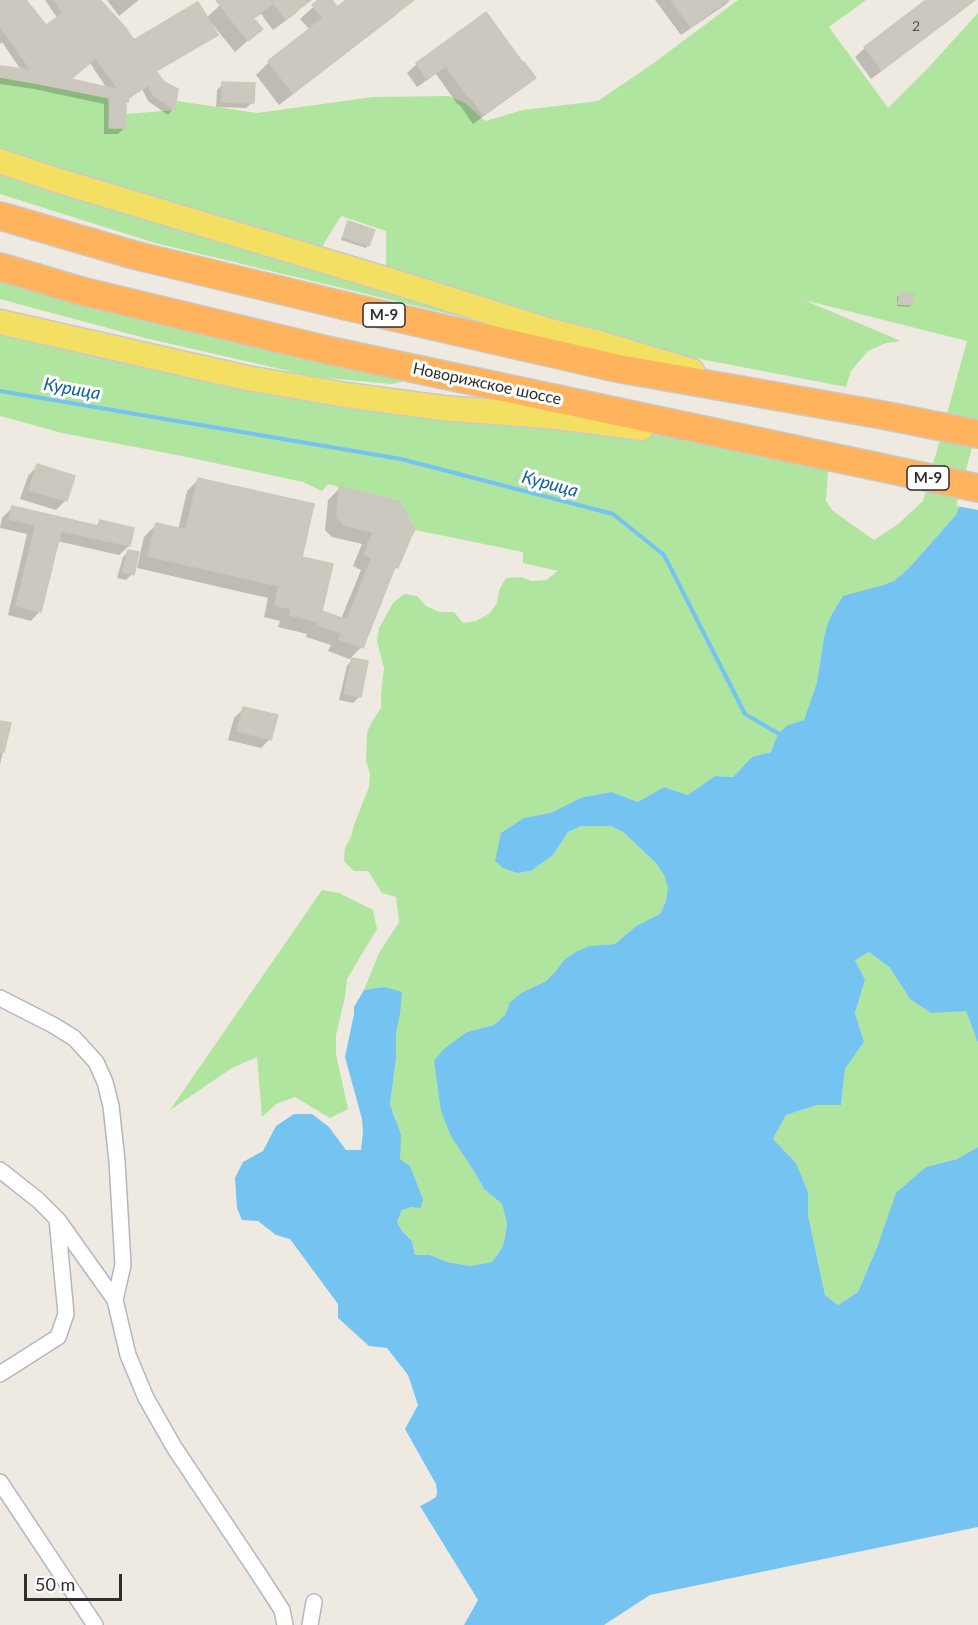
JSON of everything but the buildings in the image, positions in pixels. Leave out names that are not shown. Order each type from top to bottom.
[{"type":"highway","name":"М-9","points":[[0,216],[134,255],[616,368],[978,434]]},
{"type":"highway","name":"Новорижское шоссе","points":[[0,267],[81,291],[331,351],[978,488]]},
{"type":"main road","name":"М-9","points":[[0,161],[405,285],[550,332],[599,343],[772,396]]},
{"type":"main road","name":"М-9","points":[[0,322],[247,378],[346,395],[442,408],[557,417],[765,443]]},
{"type":"street","points":[[0,998],[74,1038],[96,1062],[105,1082],[111,1106],[117,1161],[123,1265],[115,1300]]},
{"type":"street","points":[[0,1170],[38,1200],[57,1219],[115,1300],[128,1355],[146,1398],[174,1447],[277,1602],[285,1625]]},
{"type":"street","points":[[0,1374],[58,1337],[66,1314],[57,1219]]},
{"type":"street","points":[[0,1482],[95,1625]]},
{"type":"street","points":[[310,1625],[314,1602]]},
{"type":"green space","points":[[738,0],[866,0],[829,27],[888,108],[978,13],[978,437],[964,494],[956,515],[909,568],[894,581],[880,586],[831,616],[824,637],[817,682],[804,720],[788,725],[771,752],[752,757],[733,777],[715,776],[688,795],[664,787],[638,802],[612,792],[583,797],[550,813],[524,818],[503,868],[517,873],[531,871],[553,855],[568,832],[581,826],[609,826],[623,832],[656,863],[664,875],[668,888],[666,901],[660,914],[636,926],[615,944],[589,946],[564,960],[546,981],[521,993],[510,1002],[505,1015],[494,1025],[467,1032],[474,1171],[484,1189],[502,1204],[507,1223],[505,1238],[502,1248],[492,1262],[470,1266],[447,1262],[430,1255],[415,1255],[412,1241],[397,1222],[402,1210],[423,1199],[410,1166],[400,1159],[396,1119],[390,1104],[400,1013],[384,987],[364,990],[379,953],[399,922],[396,897],[382,893],[368,871],[354,871],[344,861],[345,848],[369,787],[370,774],[366,761],[367,732],[381,708],[384,668],[377,641],[379,628],[393,603],[404,594],[417,596],[426,606],[439,612],[454,612],[463,623],[476,621],[489,614],[497,603],[499,590],[506,578],[546,580],[558,571],[523,563],[523,552],[415,530],[400,502],[328,484],[322,491],[303,482],[62,433],[0,416],[0,329],[549,424],[662,436],[828,471],[826,501],[833,511],[874,540],[897,525],[923,501],[967,341],[804,300],[901,341],[886,343],[868,351],[851,371],[846,387],[674,354],[598,336],[386,271],[386,231],[341,216],[320,250],[0,153],[0,77],[108,98],[110,128],[125,128],[126,114],[175,110],[177,101],[257,113],[373,97],[449,96],[465,103],[485,121],[523,110],[598,101],[651,65]]},
{"type":"green space","points":[[0,169],[482,319],[478,321],[155,243],[0,194]]},
{"type":"green space","points":[[0,278],[159,325],[411,380],[392,384],[315,377],[145,338],[0,299]]},
{"type":"green space","points":[[322,890],[339,893],[373,910],[377,929],[347,979],[336,1035],[336,1054],[348,1109],[330,1118],[295,1097],[276,1104],[262,1117],[257,1057],[232,1068],[170,1110]]},
{"type":"green space","points":[[869,952],[890,968],[910,999],[966,1011],[978,1043],[978,1147],[957,1159],[926,1167],[878,1245],[858,1292],[838,1305],[825,1295],[808,1215],[808,1192],[796,1163],[773,1139],[786,1115],[817,1105],[841,1105],[845,1069],[864,1042],[855,1013],[865,980],[855,960]]},
{"type":"water","points":[[978,437],[978,1043],[966,1011],[931,1013],[910,999],[890,968],[869,952],[855,960],[865,980],[855,1013],[864,1042],[845,1069],[841,1105],[817,1105],[786,1115],[773,1139],[796,1163],[808,1192],[808,1215],[825,1295],[838,1305],[858,1292],[878,1245],[896,1193],[926,1167],[957,1159],[978,1147],[978,1527],[650,1595],[604,1625],[464,1625],[478,1600],[420,1506],[436,1497],[437,1492],[436,1484],[405,1429],[418,1405],[408,1375],[387,1348],[369,1346],[338,1318],[338,1304],[290,1239],[276,1235],[258,1221],[242,1220],[237,1208],[235,1178],[243,1162],[263,1151],[276,1126],[294,1114],[312,1114],[329,1127],[346,1150],[361,1150],[362,1119],[345,1057],[354,1007],[364,990],[384,987],[402,992],[390,1104],[401,1135],[400,1159],[410,1166],[423,1199],[421,1208],[411,1207],[402,1210],[397,1222],[412,1241],[415,1255],[430,1255],[447,1262],[470,1266],[492,1262],[502,1248],[505,1238],[507,1223],[502,1204],[484,1189],[451,1136],[441,1111],[434,1061],[444,1049],[467,1032],[494,1025],[505,1015],[510,1002],[521,993],[546,981],[564,960],[576,952],[589,946],[615,944],[636,926],[660,914],[666,901],[668,888],[664,875],[656,863],[623,832],[610,826],[581,826],[568,832],[553,855],[531,871],[517,873],[503,868],[495,861],[501,833],[524,818],[550,813],[583,797],[612,792],[638,802],[664,787],[688,795],[715,776],[733,777],[752,757],[771,752],[778,734],[788,725],[804,720],[817,682],[828,623],[843,596],[894,581],[909,568],[956,515],[964,494]]},
{"type":"pier","points":[[978,434],[978,510],[956,506],[975,437]]},
{"type":"waterway","name":"Курица","points":[[0,391],[401,459],[613,514],[664,555],[745,714],[781,735]]}]
